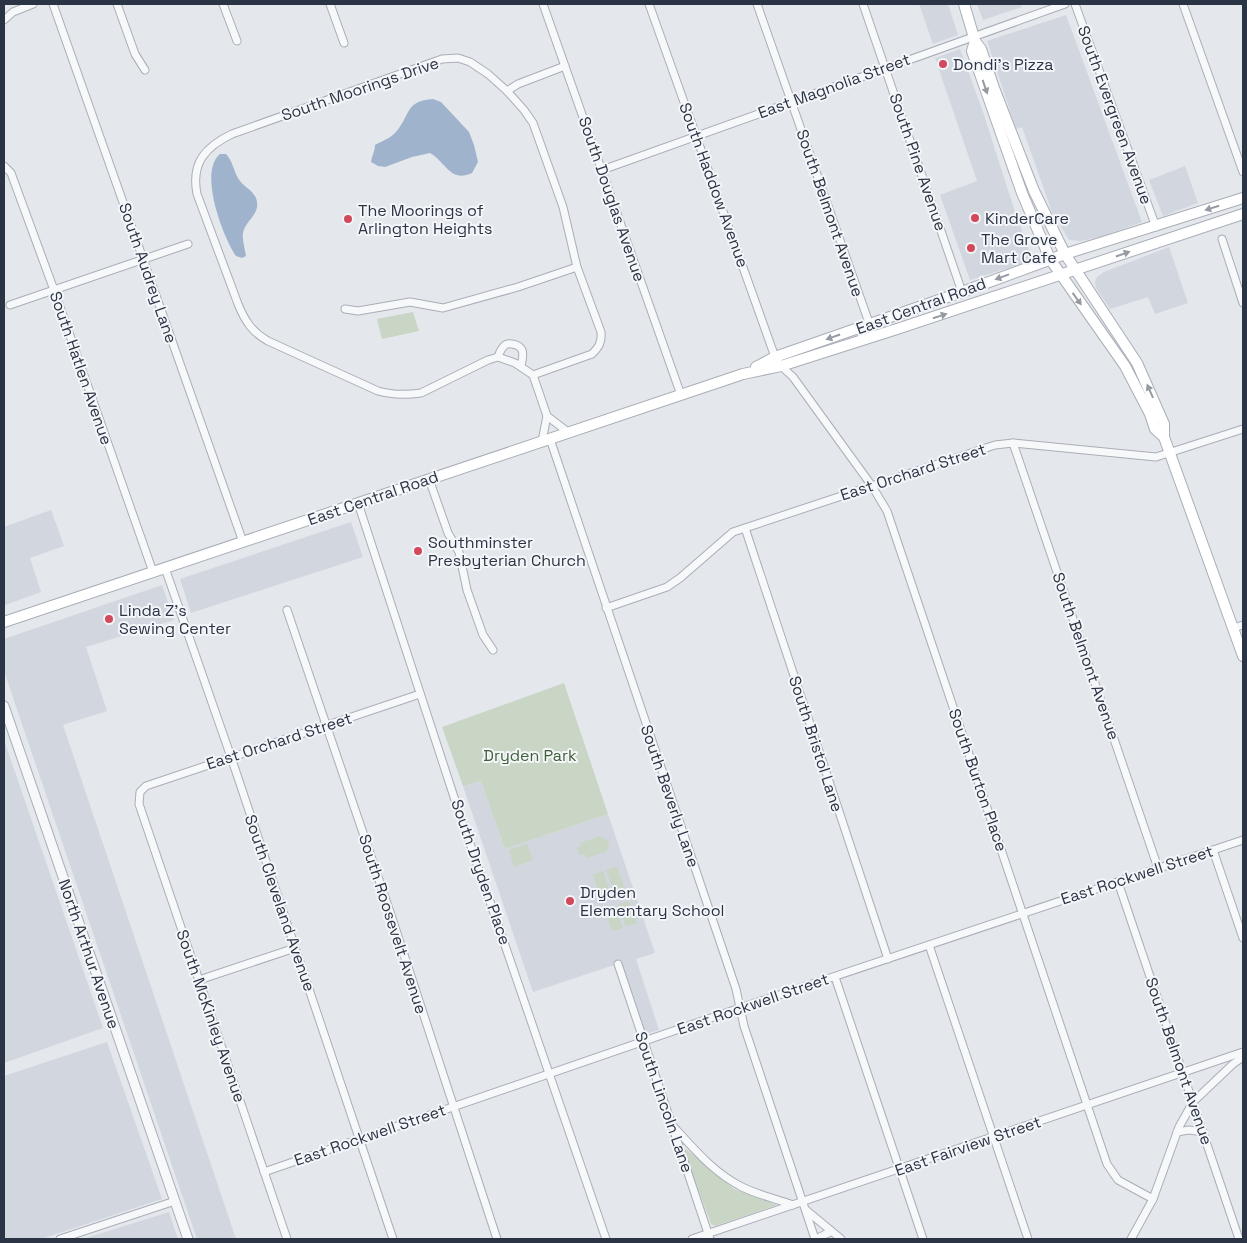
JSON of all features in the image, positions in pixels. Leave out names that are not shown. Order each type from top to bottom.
[{"type":"main road","points":[[964,4],[974,39],[981,49],[1034,191],[1065,254],[1137,363],[1164,424],[1164,437],[1238,627],[1243,656]]},
{"type":"main road","points":[[974,39],[972,51],[1022,193],[1050,259],[1060,276],[1126,366],[1150,414],[1155,429],[1164,437]]},
{"type":"main road","name":"East Central Road","points":[[4,622],[743,374],[869,324],[1050,259],[1243,198]]},
{"type":"main road","name":"East Central Road","points":[[778,361],[874,337],[1243,214]]},
{"type":"street","points":[[4,20],[13,12],[33,4]]},
{"type":"street","name":"South Audrey Lane","points":[[53,4],[243,542]]},
{"type":"street","points":[[117,4],[135,54],[145,70]]},
{"type":"street","points":[[223,4],[236,41]]},
{"type":"street","points":[[330,4],[344,43]]},
{"type":"street","name":"South Douglas Avenue","points":[[543,4],[681,395]]},
{"type":"street","name":"South Haddow Avenue","points":[[649,4],[778,361]]},
{"type":"street","name":"South Belmont Avenue","points":[[757,4],[874,337]]},
{"type":"street","name":"South Pine Avenue","points":[[863,4],[962,292]]},
{"type":"street","name":"East Magnolia Street","points":[[602,170],[885,67],[974,39],[1065,4]]},
{"type":"street","name":"South Evergreen Avenue","points":[[1075,4],[1156,226]]},
{"type":"street","points":[[1182,4],[1243,172]]},
{"type":"street","name":"South Moorings Drive","points":[[521,366],[522,350],[517,345],[510,344],[504,346],[498,357],[480,363],[430,390],[409,395],[388,394],[268,340],[254,331],[246,322],[238,304],[198,194],[195,180],[199,163],[211,146],[232,134],[442,59],[458,58],[470,62],[488,74],[507,91],[533,123],[563,207],[577,267],[601,332],[602,340],[599,347],[592,354],[532,375]]},
{"type":"street","points":[[507,91],[518,84],[565,66]]},
{"type":"street","name":"South Hatlen Avenue","points":[[4,166],[11,173],[54,290],[153,572]]},
{"type":"street","points":[[1222,239],[1243,304]]},
{"type":"street","points":[[10,305],[188,244]]},
{"type":"street","points":[[345,309],[358,311],[410,302],[444,308],[518,288],[577,267]]},
{"type":"street","points":[[498,357],[521,366],[532,375],[547,416],[546,440]]},
{"type":"street","name":"South Burton Place","points":[[778,361],[793,377],[872,486],[887,511],[1089,1104],[1107,1164],[1118,1180],[1154,1198]]},
{"type":"street","points":[[547,416],[568,432]]},
{"type":"street","name":"East Orchard Street","points":[[606,608],[667,587],[680,578],[725,538],[745,528],[995,444],[1013,443],[1156,457],[1243,429]]},
{"type":"street","name":"South Beverly Lane","points":[[546,440],[606,608],[736,989],[744,1026],[816,1239]]},
{"type":"street","name":"South Belmont Avenue","points":[[1013,443],[1158,868]]},
{"type":"street","points":[[429,479],[448,532],[459,552],[467,590],[480,626],[487,643],[493,650]]},
{"type":"street","name":"South Dryden Place","points":[[358,504],[420,694],[606,1239]]},
{"type":"street","name":"South Bristol Lane","points":[[745,528],[888,959]]},
{"type":"street","name":"South Cleveland Avenue","points":[[165,568],[231,756],[393,1239]]},
{"type":"street","name":"South Roosevelt Avenue","points":[[286,610],[388,905],[497,1239]]},
{"type":"street","name":"East Orchard Street","points":[[140,792],[146,786],[231,756],[420,694]]},
{"type":"street","name":"North Arthur Avenue","points":[[4,706],[188,1239]]},
{"type":"street","name":"South McKinley Avenue","points":[[140,792],[139,804],[287,1239]]},
{"type":"street","name":"East Rockwell Street","points":[[264,1172],[740,1008],[1243,840]]},
{"type":"street","points":[[1213,850],[1243,938]]},
{"type":"street","name":"South Belmont Avenue","points":[[1118,882],[1240,1239]]},
{"type":"street","points":[[929,945],[1028,1239]]},
{"type":"street","points":[[199,980],[295,948]]},
{"type":"street","name":"South Lincoln Lane","points":[[618,964],[709,1236]]},
{"type":"street","points":[[834,977],[922,1239]]},
{"type":"street","name":"East Fairview Street","points":[[692,1239],[709,1236],[793,1205],[1243,1052]]},
{"type":"street","points":[[1131,1239],[1154,1198],[1178,1132],[1193,1102],[1243,1057]]},
{"type":"street","points":[[671,1124],[709,1165],[724,1176],[742,1187],[806,1210],[830,1232],[841,1239]]},
{"type":"street","points":[[1178,1132],[1196,1130],[1203,1132]]},
{"type":"street","points":[[60,1239],[175,1201]]},
{"type":"street","points":[[816,1239],[830,1232]]},
{"type":"shaded area","points":[[919,4],[948,4],[958,35],[933,44]]},
{"type":"shaded area","points":[[977,4],[1020,4],[1022,7],[983,20]]},
{"type":"shaded area","points":[[1066,15],[1142,222],[1100,237],[1081,241],[1069,240],[1052,212],[1022,127],[1016,129],[987,41]]},
{"type":"shaded area","points":[[960,49],[1030,252],[1029,259],[1025,263],[970,280],[940,195],[977,181],[935,58]]},
{"type":"shaded area","points":[[1185,166],[1198,203],[1163,216],[1149,180]]},
{"type":"shaded area","points":[[1169,247],[1188,303],[1155,314],[1148,297],[1110,309],[1096,288],[1095,282],[1097,277],[1104,272]]},
{"type":"shaded area","points":[[51,510],[64,546],[30,558],[41,592],[5,605],[4,527]]},
{"type":"shaded area","points":[[351,522],[363,557],[191,613],[180,579]]},
{"type":"shaded area","points":[[162,585],[174,620],[86,647],[107,711],[63,725],[236,1239],[197,1239],[4,671],[4,639]]},
{"type":"shaded area","points":[[4,740],[103,1028],[4,1063]]},
{"type":"shaded area","name":"Dryden Elementary School","points":[[481,781],[505,849],[608,814],[655,953],[636,959],[659,1030],[645,1034],[620,963],[533,992],[463,786]]},
{"type":"shaded area","points":[[107,1042],[162,1199],[41,1239],[4,1239],[4,1076]]},
{"type":"shaded area","points":[[169,1212],[178,1239],[83,1239]]},
{"type":"green space","points":[[413,312],[419,331],[382,339],[377,319]]},
{"type":"green space","name":"Dryden Park","points":[[564,683],[608,814],[505,849],[481,781],[463,786],[442,727]]},
{"type":"green space","points":[[600,836],[608,841],[609,847],[605,852],[586,858],[585,854],[580,855],[577,848],[581,846],[580,843]]},
{"type":"green space","points":[[527,844],[533,860],[514,867],[509,850]]},
{"type":"green space","points":[[617,867],[625,889],[614,892],[606,870]]},
{"type":"green space","points":[[603,871],[611,894],[600,897],[593,875]]},
{"type":"green space","points":[[629,901],[637,923],[626,927],[618,904]]},
{"type":"green space","points":[[615,906],[623,928],[612,931],[605,909]]},
{"type":"green space","points":[[686,1149],[734,1189],[777,1205],[715,1226],[711,1224],[684,1151]]},
{"type":"water","points":[[433,99],[441,102],[469,132],[478,162],[472,173],[458,175],[453,173],[430,153],[412,157],[385,167],[371,162],[375,145],[396,132],[413,106],[418,102]]},
{"type":"water","points":[[220,154],[226,154],[238,178],[256,198],[257,208],[255,213],[244,228],[243,242],[246,256],[242,258],[236,256],[231,247],[219,220],[215,205],[211,175],[214,163]]},
{"type":"place","name":"Dondi's Pizza","points":[[943,64]]},
{"type":"place","name":"KinderCare","points":[[975,218]]},
{"type":"place","name":"The Moorings of Arlington Heights","points":[[348,219]]},
{"type":"place","name":"The Grove Mart Cafe","points":[[971,248]]},
{"type":"place","name":"Southminster Presbyterian Church","points":[[418,551]]},
{"type":"place","name":"Linda Z's Sewing Center","points":[[109,619]]},
{"type":"place","name":"Dryden Elementary School","points":[[570,901]]}]
